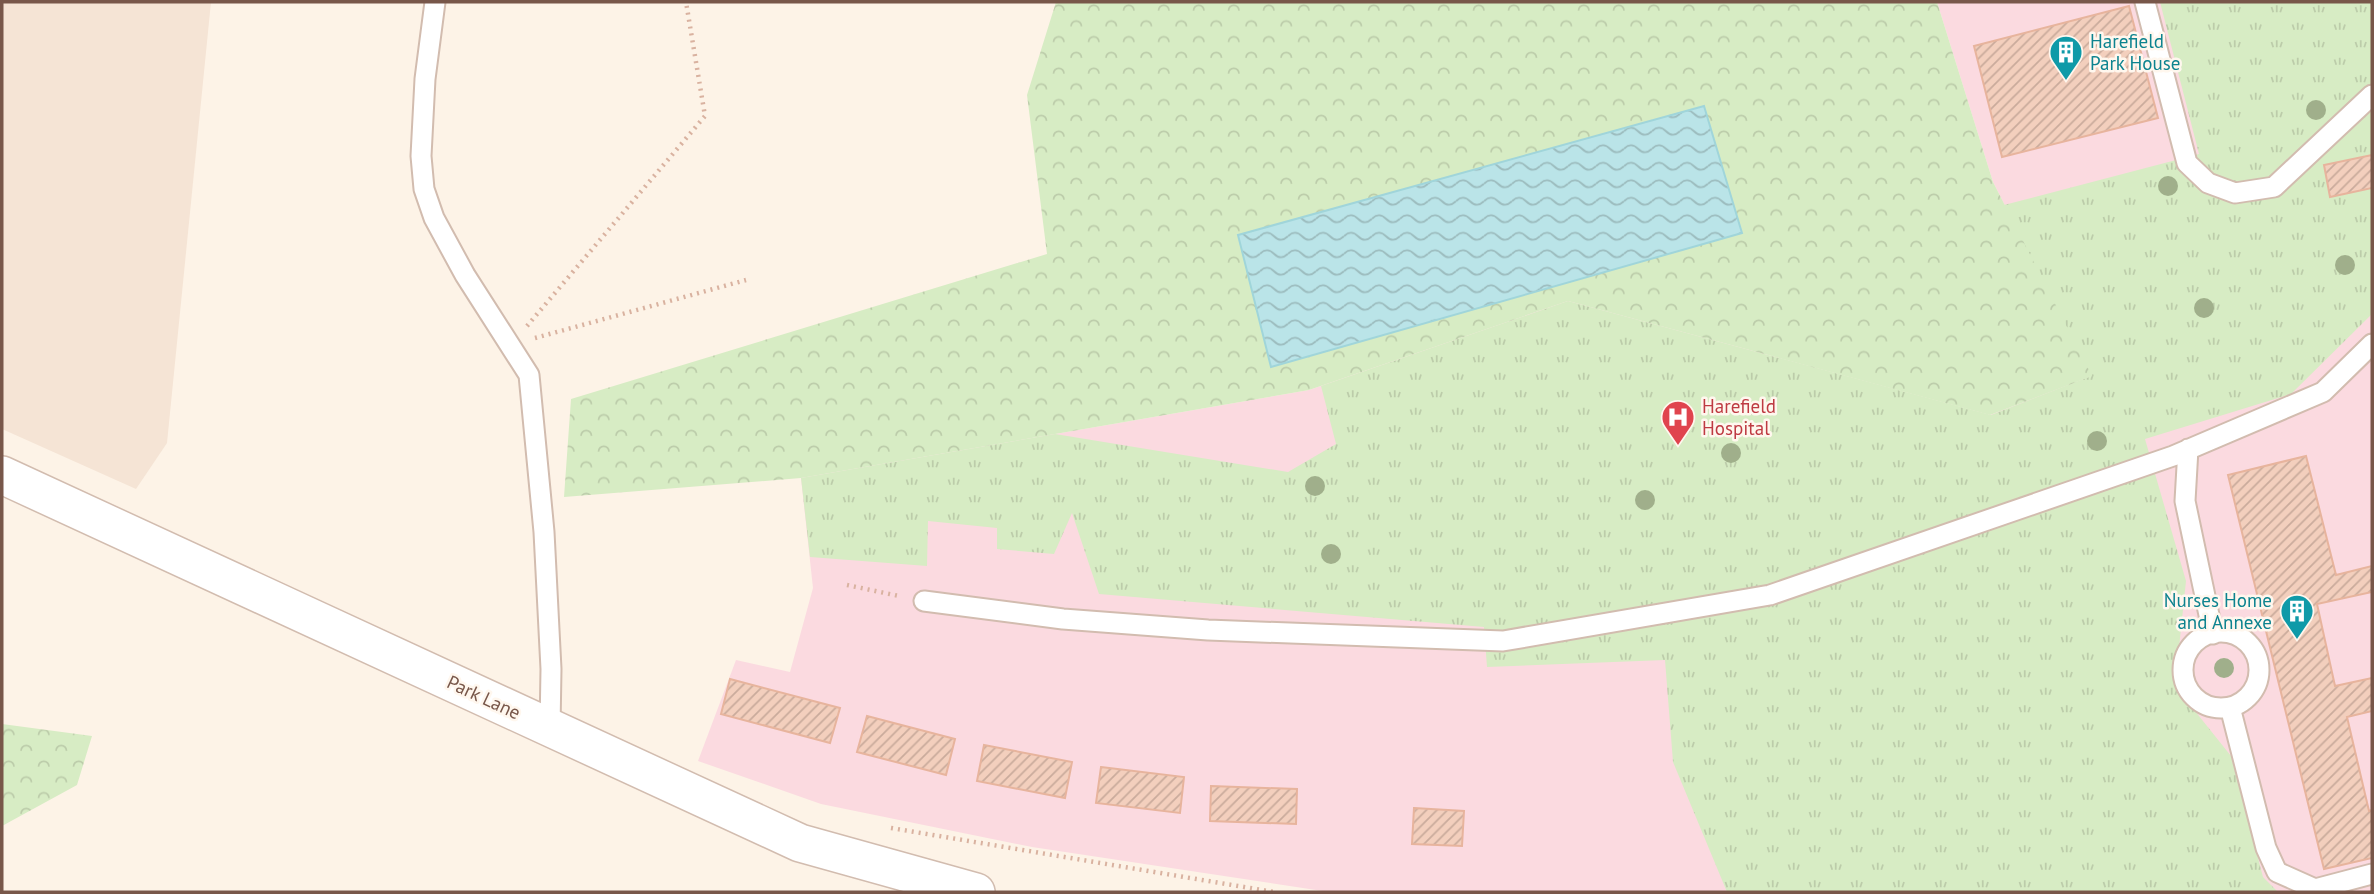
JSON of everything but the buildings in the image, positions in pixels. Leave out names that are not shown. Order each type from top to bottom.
[{"type":"street","name":"Park Lane","points":[[2,475],[800,843],[976,892]]},
{"type":"lane","points":[[435,2],[425,79],[421,156],[424,188],[434,218],[465,275],[529,375],[544,546],[551,669],[550,728]]},
{"type":"lane","points":[[2145,2],[2187,163],[2208,183],[2235,193],[2274,187],[2372,95]]},
{"type":"lane","points":[[924,601],[1063,619],[1208,630],[1503,641],[1770,595],[2072,493],[2189,449],[2323,392],[2372,344]]},
{"type":"lane","points":[[2189,449],[2185,501],[2213,634]]},
{"type":"lane","points":[[2213,634],[2233,635],[2244,641],[2258,662],[2255,687],[2248,697],[2230,707],[2213,708],[2202,704],[2192,695],[2183,673],[2189,649],[2197,640],[2213,634]]},
{"type":"lane","points":[[2230,707],[2266,848],[2277,872],[2315,889],[2372,874]]},
{"type":"path","points":[[511,345],[705,116],[686,2]]},
{"type":"path","points":[[511,345],[746,279]]},
{"type":"path","points":[[847,585],[924,601]]},
{"type":"path","points":[[889,828],[1274,892]]},
{"type":"shaded area","points":[[2,2],[211,2],[167,443],[136,489],[2,429]]},
{"type":"shaded area","name":"Harefield Hospital","points":[[1937,2],[2372,2],[2372,892],[1329,892],[1032,847],[821,804],[698,761],[736,660],[790,672],[813,588],[801,478],[1309,390],[1568,301],[1990,415],[2091,376],[1993,182]]},
{"type":"green space","points":[[1056,2],[1937,2],[1993,182],[2092,376],[1990,415],[1568,301],[1309,390],[801,478],[564,497],[571,399],[1047,254],[1027,95]]},
{"type":"green space","points":[[2160,2],[2372,2],[2372,314],[2291,394],[2145,439],[2186,581],[2175,686],[2231,756],[2263,877],[2278,892],[1727,892],[1673,762],[1665,660],[1487,667],[1484,627],[1099,594],[1072,513],[1054,554],[997,549],[997,528],[928,521],[927,566],[810,557],[801,478],[1055,434],[1288,472],[1336,444],[1321,386],[1568,301],[1991,415],[2091,376],[2004,205],[2199,154]]},
{"type":"green space","points":[[2,724],[92,736],[77,785],[2,826]]},
{"type":"water","points":[[1704,106],[1742,233],[1271,367],[1238,235]]},
{"type":"place","name":"Harefield Park House","points":[[2066,82]]},
{"type":"place","name":"Harefield Hospital","points":[[1678,447]]},
{"type":"place","name":"Nurses Home and Annexe","points":[[2297,641]]}]
